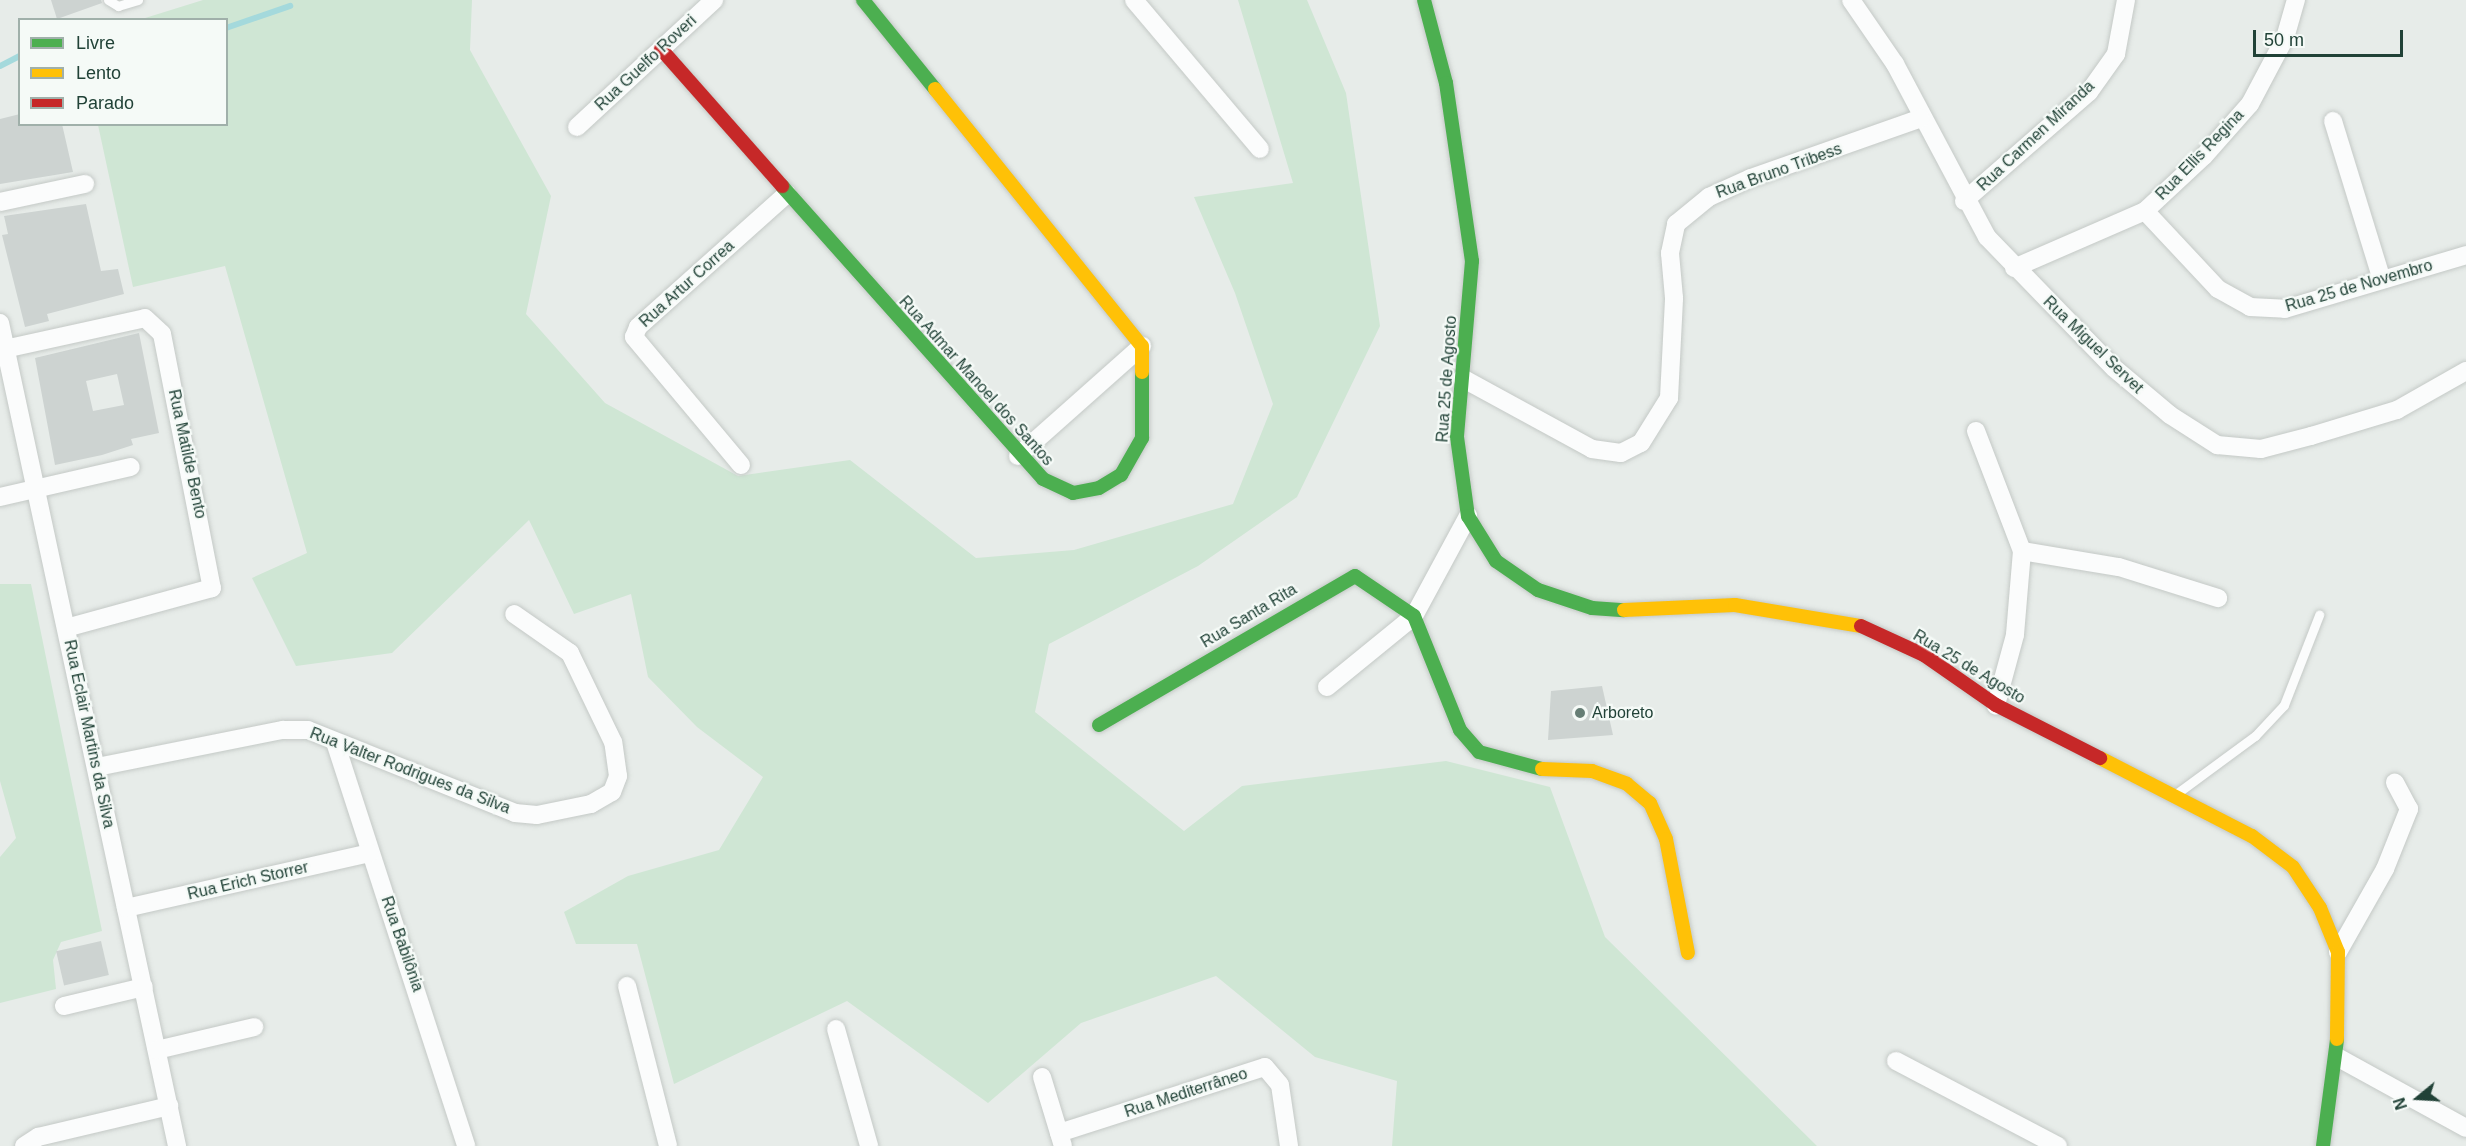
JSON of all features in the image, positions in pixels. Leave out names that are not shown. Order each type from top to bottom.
[{"type":"street","name":"Rua Guelfo Roveri","points":[[577,127],[714,0]]},
{"type":"street","points":[[863,0],[1142,346],[1018,456]]},
{"type":"street","points":[[1134,0],[1260,149]]},
{"type":"street","name":"Rua 25 de Agosto","points":[[1424,0],[1446,83],[1472,261],[1457,437],[1468,516],[1496,561],[1558,600],[1645,611],[1735,605],[1819,615],[1859,626],[1924,656],[1996,705],[2176,794],[2252,836],[2293,867],[2320,908],[2338,952],[2337,1057],[2323,1146]]},
{"type":"street","name":"Rua Miguel Servet","points":[[1851,0],[1894,64],[1964,201],[2014,268],[2114,368],[2170,415],[2217,445],[2262,449],[2311,436],[2397,410],[2466,371]]},
{"type":"street","name":"Rua Carmen Miranda","points":[[1964,201],[2089,92],[2116,54],[2126,0]]},
{"type":"street","name":"Rua Ellis Regina","points":[[2014,268],[2145,212],[2250,104],[2285,38],[2296,0]]},
{"type":"street","name":"Rua Admar Manoel dos Santos","points":[[661,49],[1018,456],[1042,480],[1073,493],[1099,488],[1121,475],[1142,438],[1142,346]]},
{"type":"street","name":"Rua Bruno Tribess","points":[[1462,378],[1592,450],[1621,453],[1641,443],[1669,398],[1670,253],[1676,224],[1709,197],[1751,178],[1921,118]]},
{"type":"street","points":[[2333,122],[2381,278]]},
{"type":"street","points":[[0,202],[86,184]]},
{"type":"street","name":"Rua Artur Correa","points":[[741,465],[634,337],[638,327],[787,194]]},
{"type":"street","name":"Rua 25 de Novembro","points":[[2145,212],[2218,289],[2250,308],[2285,309],[2381,278],[2466,255]]},
{"type":"street","name":"Rua Matilde Bento","points":[[3,350],[145,318],[162,334],[212,588],[66,628]]},
{"type":"street","name":"Rua Eclair Martins da Silva","points":[[0,322],[3,350],[97,767],[177,1146]]},
{"type":"street","points":[[1976,431],[2022,551],[2015,635],[1996,705]]},
{"type":"street","points":[[0,497],[131,467]]},
{"type":"street","points":[[1326,687],[1414,616],[1468,516]]},
{"type":"street","points":[[2022,551],[2119,567],[2218,598]]},
{"type":"street","name":"Rua Santa Rita","points":[[1100,724],[1347,577],[1355,576],[1414,616]]},
{"type":"street","name":"Rua Valter Rodrigues da Silva","points":[[97,767],[283,730],[308,730],[515,813],[537,815],[591,804],[612,792],[618,776],[614,742],[570,653],[513,614]]},
{"type":"street","points":[[1414,616],[1460,730],[1479,752],[1545,770],[1592,771],[1627,784],[1650,803],[1666,840],[1688,954]]},
{"type":"street","name":"Rua Babilônia","points":[[335,742],[466,1146]]},
{"type":"street","points":[[2338,952],[2385,869],[2409,809],[2395,783]]},
{"type":"street","name":"Rua Erich Storrer","points":[[126,908],[370,854]]},
{"type":"street","points":[[627,986],[668,1146]]},
{"type":"street","points":[[64,1006],[144,987]]},
{"type":"street","points":[[157,1050],[254,1027]]},
{"type":"street","points":[[836,1029],[870,1146]]},
{"type":"street","points":[[2337,1057],[2466,1128]]},
{"type":"street","points":[[1896,1061],[2058,1146]]},
{"type":"street","name":"Rua Mediterrâneo","points":[[1061,1139],[1265,1067],[1280,1085],[1290,1146]]},
{"type":"street","points":[[1042,1077],[1061,1139]]},
{"type":"street","points":[[24,1146],[38,1137],[169,1106]]},
{"type":"lane","points":[[108,0],[118,6],[138,0]]},
{"type":"lane","points":[[2176,794],[2255,736],[2284,705],[2319,615]]},
{"type":"green space","points":[[203,0],[472,0],[470,50],[551,196],[526,314],[605,403],[738,476],[850,460],[976,558],[1074,550],[1233,504],[1273,404],[1235,293],[1194,197],[1293,183],[1238,0],[1307,0],[1346,93],[1380,326],[1297,497],[1198,566],[1049,644],[1035,712],[1184,831],[1242,786],[1446,761],[1550,787],[1605,937],[1817,1146],[1392,1146],[1397,1081],[1315,1057],[1216,976],[1081,1023],[988,1103],[847,1001],[674,1084],[637,944],[576,944],[564,912],[628,876],[719,850],[763,777],[697,727],[648,677],[631,594],[574,614],[529,520],[392,653],[296,666],[252,578],[307,553],[225,266],[133,287],[98,126],[228,126],[228,18],[145,18]]},
{"type":"green space","points":[[0,584],[31,584],[102,931],[61,942],[53,960],[56,989],[0,1003],[0,857],[16,838],[0,781]]},
{"type":"building","points":[[51,0],[101,0],[102,3],[57,18]]},
{"type":"building","points":[[18,114],[18,126],[62,126],[73,172],[0,184],[0,119]]},
{"type":"building","points":[[86,204],[101,271],[118,269],[124,294],[47,314],[49,321],[25,327],[2,235],[8,234],[4,216]]},
{"type":"building","points":[[139,333],[159,433],[131,439],[133,445],[102,455],[55,465],[35,358]],"holes":[[[117,374],[124,405],[93,411],[86,381]]]},
{"type":"building","name":"Arboreto","points":[[1602,686],[1613,735],[1548,740],[1551,691]]},
{"type":"building","points":[[101,941],[109,975],[64,985],[56,951]]},
{"type":"waterway","points":[[228,27],[290,6]]},
{"type":"waterway","points":[[0,66],[18,57]]},
{"type":"traffic: fast","points":[[863,0],[935,89]]},
{"type":"traffic: fast","points":[[1424,0],[1446,83],[1472,261],[1457,437],[1468,516],[1496,561],[1538,590],[1592,608],[1624,610]]},
{"type":"traffic: fast","points":[[782,186],[1043,479],[1073,493],[1099,488],[1121,475],[1142,438],[1142,372]]},
{"type":"traffic: fast","points":[[1099,725],[1355,576],[1414,616],[1460,730],[1479,752],[1542,769]]},
{"type":"traffic: fast","points":[[2323,1146],[2337,1039]]},
{"type":"traffic: slow","points":[[935,89],[1142,346],[1142,372]]},
{"type":"traffic: slow","points":[[1624,610],[1735,605],[1861,626]]},
{"type":"traffic: slow","points":[[2100,758],[2252,836],[2293,867],[2320,908],[2338,952],[2337,1039]]},
{"type":"traffic: slow","points":[[1542,769],[1592,771],[1627,784],[1650,803],[1666,839],[1688,953]]},
{"type":"traffic: jam","points":[[661,49],[782,186]]},
{"type":"traffic: jam","points":[[1861,626],[1924,655],[1996,705],[2100,758]]},
{"type":"place","name":"Arboreto","points":[[1580,713]]}]
